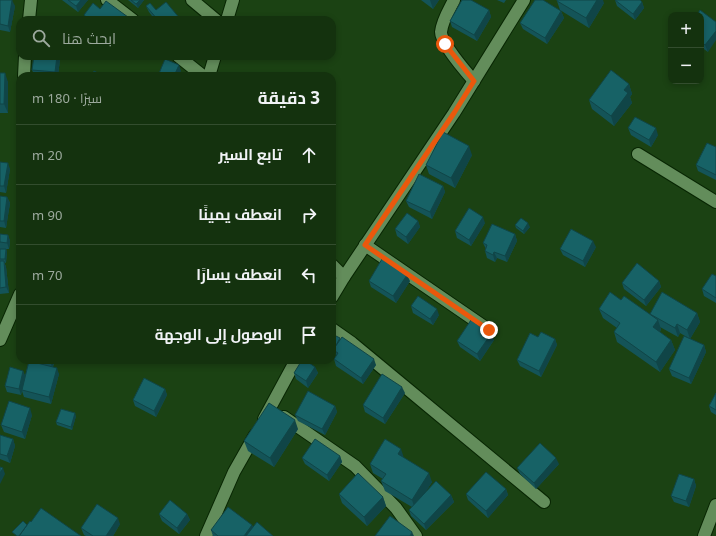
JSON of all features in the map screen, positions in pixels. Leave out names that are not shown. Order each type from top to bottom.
[{"type":"street","points":[[29,16],[31,0]]},
{"type":"street","points":[[107,0],[128,16]]},
{"type":"street","points":[[192,0],[211,16]]},
{"type":"street","points":[[228,16],[233,0]]},
{"type":"street","points":[[454,0],[445,18],[441,33],[445,44],[474,81]]},
{"type":"street","points":[[336,290],[454,113],[524,0]]},
{"type":"street","points":[[24,72],[25,60]]},
{"type":"street","points":[[183,60],[199,72]]},
{"type":"street","points":[[210,72],[214,60]]},
{"type":"street","points":[[638,154],[716,202]]},
{"type":"street","points":[[365,245],[489,330]]},
{"type":"street","points":[[336,269],[344,276]]},
{"type":"street","points":[[0,340],[16,303]]},
{"type":"street","points":[[336,332],[382,367],[544,502]]},
{"type":"street","points":[[206,536],[234,472],[294,364]]},
{"type":"street","points":[[270,407],[354,466],[396,508],[416,536]]},
{"type":"street","points":[[704,536],[716,505]]},
{"type":"building","points":[[0,0],[12,0],[8,26],[0,24]]},
{"type":"building","points":[[68,0],[81,0],[76,6]]},
{"type":"building","points":[[131,0],[140,0],[136,4]]},
{"type":"building","points":[[462,0],[471,0],[489,10],[474,35],[450,21]]},
{"type":"building","points":[[535,0],[543,0],[561,11],[545,38],[520,23]]},
{"type":"building","points":[[557,0],[597,0],[586,18]]},
{"type":"building","points":[[615,0],[640,0],[642,2],[633,14]]},
{"type":"building","points":[[106,1],[127,16],[84,15],[93,3],[100,9]]},
{"type":"building","points":[[166,2],[178,16],[155,16],[146,6],[150,3],[156,10]]},
{"type":"building","points":[[704,13],[716,22],[716,31],[705,45]]},
{"type":"building","points":[[33,60],[56,60],[55,72],[32,70]]},
{"type":"building","points":[[165,60],[179,65],[176,72],[160,72]]},
{"type":"building","points":[[611,70],[629,84],[624,90],[628,93],[611,116],[589,100]]},
{"type":"building","points":[[0,73],[5,73],[4,104],[0,104]]},
{"type":"building","points":[[635,117],[656,128],[649,140],[628,128]]},
{"type":"building","points":[[443,132],[469,146],[451,178],[426,165]]},
{"type":"building","points":[[707,143],[716,147],[716,175],[696,165]]},
{"type":"building","points":[[0,162],[8,163],[4,186],[0,186]]},
{"type":"building","points":[[419,174],[443,186],[430,212],[406,201]]},
{"type":"building","points":[[0,196],[7,197],[4,221],[0,221]]},
{"type":"building","points":[[469,208],[483,217],[469,240],[455,231]]},
{"type":"building","points":[[407,213],[418,221],[406,237],[395,229]]},
{"type":"building","points":[[521,218],[528,223],[523,231],[515,225]]},
{"type":"building","points":[[492,224],[515,234],[505,256],[494,252],[493,255],[485,251],[487,245],[483,243]]},
{"type":"building","points":[[571,229],[593,241],[583,261],[560,249]]},
{"type":"building","points":[[0,234],[8,235],[7,243],[0,242]]},
{"type":"building","points":[[0,249],[6,249],[5,259],[0,259]]},
{"type":"building","points":[[382,259],[407,275],[393,296],[369,281]]},
{"type":"building","points":[[0,261],[4,261],[6,287],[0,288]]},
{"type":"building","points":[[637,263],[659,281],[644,300],[622,283]]},
{"type":"building","points":[[712,274],[716,276],[716,298],[702,289]]},
{"type":"building","points":[[610,292],[621,300],[624,296],[658,320],[653,327],[671,340],[656,362],[614,332],[620,323],[599,309]]},
{"type":"building","points":[[662,292],[697,313],[687,330],[677,324],[675,328],[650,314]]},
{"type":"building","points":[[418,296],[437,309],[430,319],[411,306]]},
{"type":"building","points":[[471,320],[491,334],[477,354],[457,341]]},
{"type":"building","points":[[541,332],[555,339],[539,371],[517,360],[530,333],[538,337]]},
{"type":"building","points":[[336,336],[340,338],[336,345]]},
{"type":"building","points":[[684,336],[704,345],[689,378],[669,369]]},
{"type":"building","points":[[342,337],[374,359],[361,378],[336,360],[338,353],[336,352],[336,346]]},
{"type":"building","points":[[28,364],[41,364],[57,368],[49,397],[22,390]]},
{"type":"building","points":[[300,364],[311,364],[315,367],[306,381],[294,373]]},
{"type":"building","points":[[10,367],[23,371],[19,389],[5,386]]},
{"type":"building","points":[[382,374],[402,387],[383,418],[363,405]]},
{"type":"building","points":[[144,378],[165,389],[154,411],[133,400]]},
{"type":"building","points":[[308,391],[335,406],[322,429],[295,415]]},
{"type":"building","points":[[716,393],[716,410],[709,406]]},
{"type":"building","points":[[9,401],[30,408],[22,432],[1,425]]},
{"type":"building","points":[[269,403],[295,420],[270,458],[244,441]]},
{"type":"building","points":[[61,409],[75,413],[71,427],[56,422]]},
{"type":"building","points":[[0,435],[13,439],[7,456],[0,454]]},
{"type":"building","points":[[315,439],[340,456],[327,475],[302,458]]},
{"type":"building","points":[[385,439],[401,449],[398,454],[429,473],[412,500],[381,481],[386,474],[370,464]]},
{"type":"building","points":[[540,443],[556,458],[534,483],[517,468]]},
{"type":"building","points":[[486,472],[506,489],[486,511],[466,494]]},
{"type":"building","points":[[358,473],[383,497],[364,517],[339,494]]},
{"type":"building","points":[[679,474],[694,479],[686,501],[671,496]]},
{"type":"building","points":[[436,481],[451,495],[424,524],[409,510]]},
{"type":"building","points":[[170,500],[187,514],[177,528],[159,514]]},
{"type":"building","points":[[97,504],[118,518],[106,536],[93,536],[81,528]]},
{"type":"building","points":[[228,507],[252,525],[244,536],[218,536],[211,530]]},
{"type":"building","points":[[41,508],[81,536],[19,536]]},
{"type":"building","points":[[390,516],[412,532],[410,536],[375,536]]},
{"type":"building","points":[[23,521],[27,525],[19,536],[17,536],[12,532]]},
{"type":"building","points":[[257,522],[273,536],[246,536]]},
{"type":"route","points":[[445,44],[474,81],[365,245],[489,330]]}]
